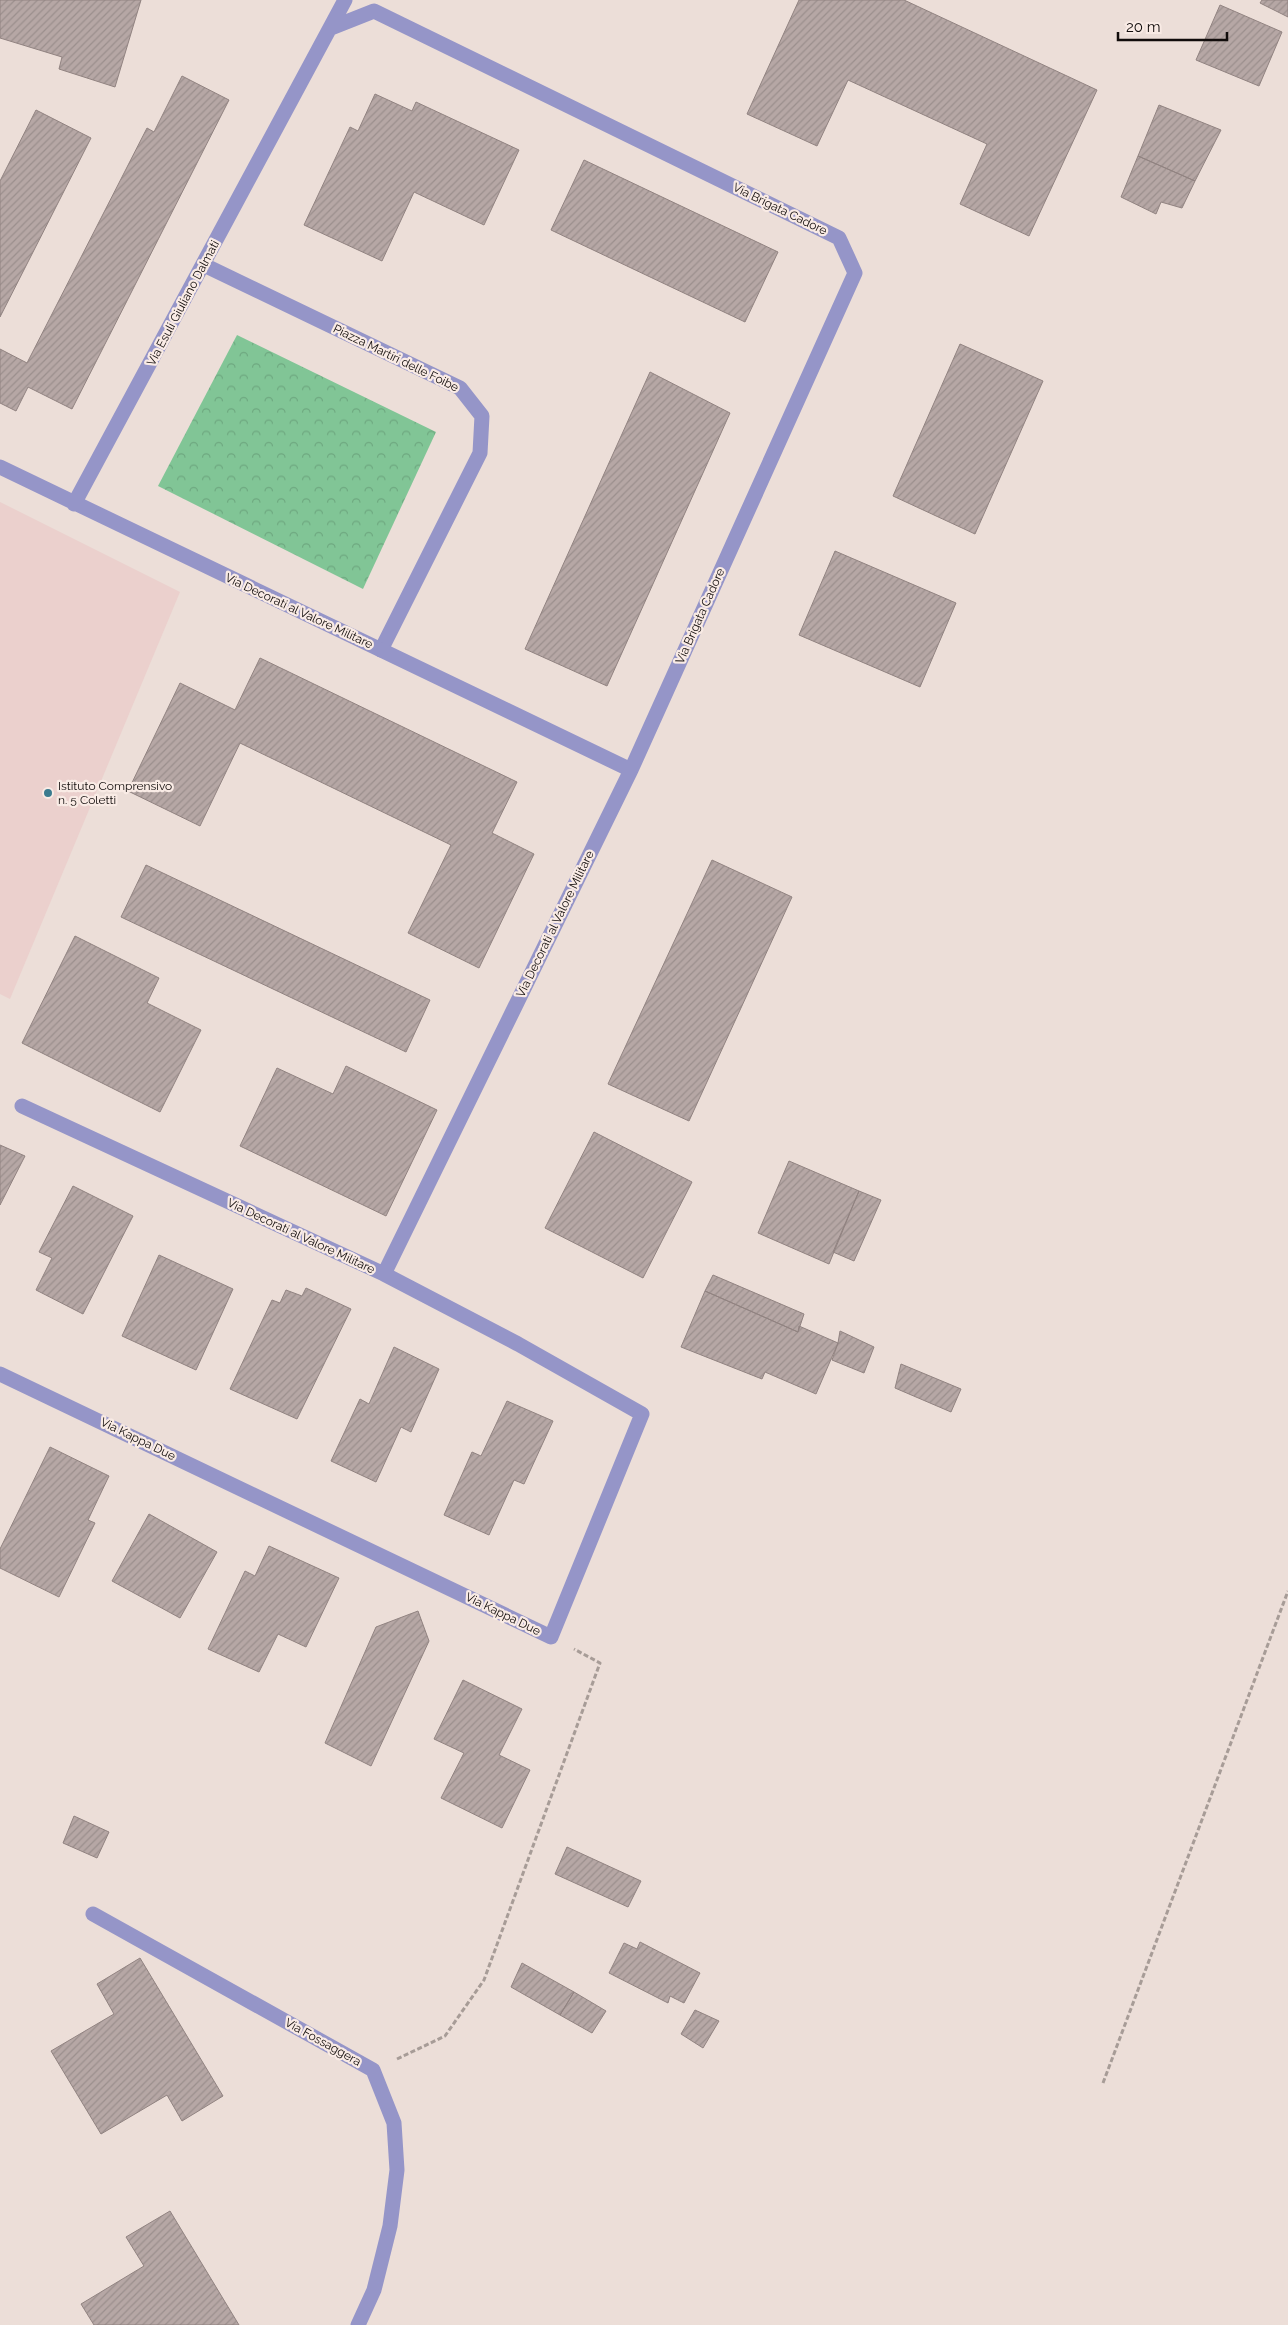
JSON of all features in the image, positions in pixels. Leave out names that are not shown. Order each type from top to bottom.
[{"type":"street","name":"Via Esuli Giuliano Dalmati","points":[[74,504],[345,0]]},
{"type":"street","name":"Via Brigata Cadore","points":[[331,28],[374,11],[839,238],[855,273],[631,770]]},
{"type":"street","name":"Piazza Martiri delle Foibe","points":[[204,265],[460,388],[482,416],[480,453],[381,650]]},
{"type":"street","points":[[0,467],[74,504]]},
{"type":"street","name":"Via Decorati al Valore Militare","points":[[22,1106],[384,1274],[631,770],[74,504]]},
{"type":"street","name":"Via Kappa Due","points":[[0,1374],[551,1637],[642,1414],[518,1344],[384,1274]]},
{"type":"street","name":"Via Fossaggera","points":[[93,1914],[373,2070],[394,2123],[397,2170],[390,2226],[374,2290],[358,2325]]},
{"type":"path","points":[[1103,2083],[1288,1591]]},
{"type":"path","points":[[373,2070],[445,2036],[484,1980],[600,1663],[551,1637]]},
{"type":"shaded area","name":"Istituto Comprensivo n. 5 Coletti","points":[[0,502],[180,592],[10,999],[0,994]]},
{"type":"green space","points":[[237,335],[436,432],[363,589],[158,486]]},
{"type":"building","points":[[0,0],[141,0],[115,87],[59,69],[62,57],[0,38]]},
{"type":"building","points":[[799,0],[904,0],[1097,90],[1029,236],[960,204],[987,144],[848,80],[817,146],[747,114]]},
{"type":"building","points":[[1262,0],[1288,0],[1288,17],[1260,3]]},
{"type":"building","points":[[1220,5],[1282,32],[1259,86],[1196,60]]},
{"type":"building","points":[[182,76],[229,100],[72,409],[28,387],[16,411],[0,403],[0,349],[27,363],[147,128],[154,132]]},
{"type":"building","points":[[375,94],[412,111],[416,102],[519,150],[484,225],[414,192],[382,261],[304,225],[350,127],[358,131]]},
{"type":"building","points":[[1159,105],[1221,130],[1195,181],[1138,156]]},
{"type":"building","points":[[36,110],[91,138],[0,317],[0,181]]},
{"type":"building","points":[[1138,156],[1195,181],[1182,208],[1161,202],[1156,214],[1121,197]]},
{"type":"building","points":[[584,160],[778,252],[745,322],[551,230]]},
{"type":"building","points":[[960,344],[1043,381],[975,534],[893,496]]},
{"type":"building","points":[[650,372],[730,413],[607,686],[525,649]]},
{"type":"building","points":[[835,551],[956,603],[920,687],[799,635]]},
{"type":"building","points":[[260,658],[517,782],[492,833],[534,854],[479,968],[408,933],[451,845],[240,743],[200,826],[128,791],[180,683],[235,710]]},
{"type":"building","points":[[712,860],[792,897],[689,1121],[608,1084]]},
{"type":"building","points":[[146,865],[430,1000],[406,1052],[121,917]]},
{"type":"building","points":[[75,936],[159,978],[147,1003],[201,1030],[160,1112],[22,1043]]},
{"type":"building","points":[[346,1066],[437,1110],[386,1216],[240,1146],[277,1068],[333,1094]]},
{"type":"building","points":[[594,1132],[692,1182],[643,1278],[545,1228]]},
{"type":"building","points":[[0,1145],[25,1156],[0,1205]]},
{"type":"building","points":[[789,1161],[859,1191],[829,1264],[758,1233]]},
{"type":"building","points":[[73,1186],[133,1216],[83,1314],[36,1290],[52,1258],[39,1252]]},
{"type":"building","points":[[859,1191],[881,1200],[854,1261],[833,1252]]},
{"type":"building","points":[[159,1255],[233,1289],[196,1370],[122,1336]]},
{"type":"building","points":[[713,1275],[804,1314],[798,1332],[705,1291]]},
{"type":"building","points":[[306,1288],[351,1309],[297,1419],[230,1389],[272,1300],[280,1303],[286,1290],[302,1296]]},
{"type":"building","points":[[705,1291],[798,1332],[799,1326],[838,1343],[816,1394],[765,1372],[762,1379],[681,1347]]},
{"type":"building","points":[[840,1331],[874,1347],[864,1373],[832,1360]]},
{"type":"building","points":[[394,1347],[439,1369],[411,1432],[401,1427],[376,1482],[331,1461],[360,1399],[369,1404]]},
{"type":"building","points":[[901,1364],[961,1389],[951,1412],[895,1388]]},
{"type":"building","points":[[507,1401],[553,1421],[524,1484],[514,1480],[489,1535],[444,1515],[472,1452],[481,1456]]},
{"type":"building","points":[[50,1447],[109,1476],[88,1520],[95,1523],[59,1597],[0,1568],[0,1549]]},
{"type":"building","points":[[149,1514],[217,1552],[180,1618],[112,1581]]},
{"type":"building","points":[[269,1546],[339,1578],[306,1647],[278,1634],[259,1672],[208,1649],[245,1571],[255,1576]]},
{"type":"building","points":[[418,1611],[429,1641],[371,1766],[325,1743],[376,1627]]},
{"type":"building","points":[[463,1680],[522,1709],[499,1755],[530,1770],[502,1828],[441,1798],[464,1753],[434,1739]]},
{"type":"building","points":[[74,1816],[109,1832],[97,1858],[63,1843]]},
{"type":"building","points":[[567,1847],[641,1881],[628,1907],[555,1874]]},
{"type":"building","points":[[640,1942],[700,1973],[684,2003],[670,1996],[668,2003],[609,1973],[624,1943],[637,1949]]},
{"type":"building","points":[[140,1958],[223,2096],[182,2121],[167,2095],[101,2134],[51,2051],[114,2014],[97,1984]]},
{"type":"building","points":[[522,1963],[574,1992],[560,2015],[511,1987]]},
{"type":"building","points":[[574,1992],[606,2011],[592,2033],[560,2015]]},
{"type":"building","points":[[695,2010],[719,2021],[703,2048],[681,2034]]},
{"type":"building","points":[[170,2211],[239,2325],[94,2325],[81,2304],[144,2266],[126,2237]]},
{"type":"place","name":"Istituto Comprensivo n. 5 Coletti","points":[[48,793]]}]
